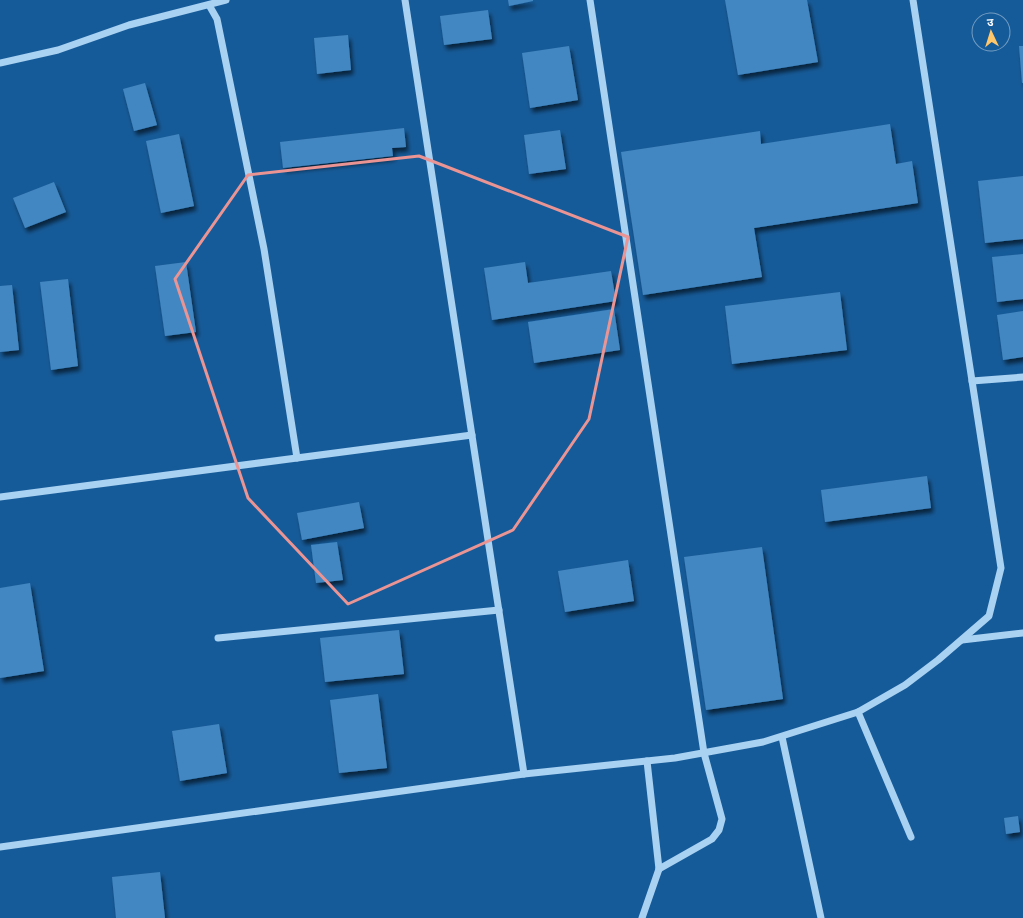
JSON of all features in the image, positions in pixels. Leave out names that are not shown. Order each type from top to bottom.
[{"type":"street","points":[[0,63],[58,50],[129,25],[226,0]]},
{"type":"street","points":[[405,0],[524,774]]},
{"type":"street","points":[[590,0],[704,753],[722,819],[719,830],[712,839],[659,869]]},
{"type":"street","points":[[0,847],[524,774],[646,761],[704,753],[763,742],[858,712],[905,685],[989,616],[1001,568],[913,0]]},
{"type":"street","points":[[209,5],[217,19],[264,249],[297,458]]},
{"type":"street","points":[[972,381],[1023,376]]},
{"type":"street","points":[[0,497],[472,435]]},
{"type":"street","points":[[218,638],[499,610]]},
{"type":"street","points":[[961,640],[1023,633]]},
{"type":"street","points":[[858,712],[911,837]]},
{"type":"street","points":[[782,736],[822,918]]},
{"type":"street","points":[[642,918],[659,869],[646,761]]},
{"type":"highlighted area","points":[[419,156],[628,237],[589,419],[513,530],[348,604],[248,498],[175,279],[248,175]]},
{"type":"building","points":[[508,0],[533,0],[533,1],[509,6]]},
{"type":"building","points":[[725,0],[807,0],[818,62],[738,75]]},
{"type":"building","points":[[488,10],[492,39],[444,45],[440,16]]},
{"type":"building","points":[[348,35],[351,70],[317,74],[314,38]]},
{"type":"building","points":[[569,46],[578,100],[530,108],[522,53]]},
{"type":"building","points":[[1019,46],[1023,46],[1023,83],[1022,83]]},
{"type":"building","points":[[145,83],[157,125],[134,131],[123,89]]},
{"type":"building","points":[[890,124],[896,164],[912,161],[918,203],[754,228],[762,277],[643,295],[621,152],[760,131],[761,144]]},
{"type":"building","points":[[404,128],[406,147],[392,148],[393,156],[283,168],[280,142]]},
{"type":"building","points":[[560,130],[566,169],[529,174],[524,135]]},
{"type":"building","points":[[179,134],[194,206],[161,213],[146,141]]},
{"type":"building","points":[[1023,176],[1023,239],[985,243],[978,181]]},
{"type":"building","points":[[54,182],[66,212],[25,228],[13,198]]},
{"type":"building","points":[[1023,254],[1023,299],[997,302],[992,257]]},
{"type":"building","points":[[186,262],[196,332],[165,336],[155,266]]},
{"type":"building","points":[[525,262],[528,283],[611,271],[616,301],[492,320],[484,268]]},
{"type":"building","points":[[68,279],[78,366],[51,370],[40,282]]},
{"type":"building","points":[[12,285],[19,350],[0,352],[0,286]]},
{"type":"building","points":[[840,292],[847,350],[732,364],[725,306]]},
{"type":"building","points":[[614,309],[620,350],[534,363],[528,322]]},
{"type":"building","points":[[1023,311],[1023,357],[1003,360],[997,315]]},
{"type":"building","points":[[927,476],[931,508],[825,522],[821,490]]},
{"type":"building","points":[[359,502],[364,528],[302,540],[297,513]]},
{"type":"building","points":[[337,542],[343,580],[316,583],[311,545]]},
{"type":"building","points":[[762,547],[783,699],[706,710],[684,557]]},
{"type":"building","points":[[628,560],[634,601],[565,612],[558,571]]},
{"type":"building","points":[[30,583],[44,671],[0,678],[0,588]]},
{"type":"building","points":[[399,630],[404,674],[325,682],[320,638]]},
{"type":"building","points":[[378,694],[387,768],[339,773],[330,700]]},
{"type":"building","points":[[219,724],[227,773],[180,781],[172,731]]},
{"type":"building","points":[[1018,816],[1020,832],[1006,834],[1004,818]]},
{"type":"building","points":[[160,872],[165,918],[116,918],[112,877]]}]
